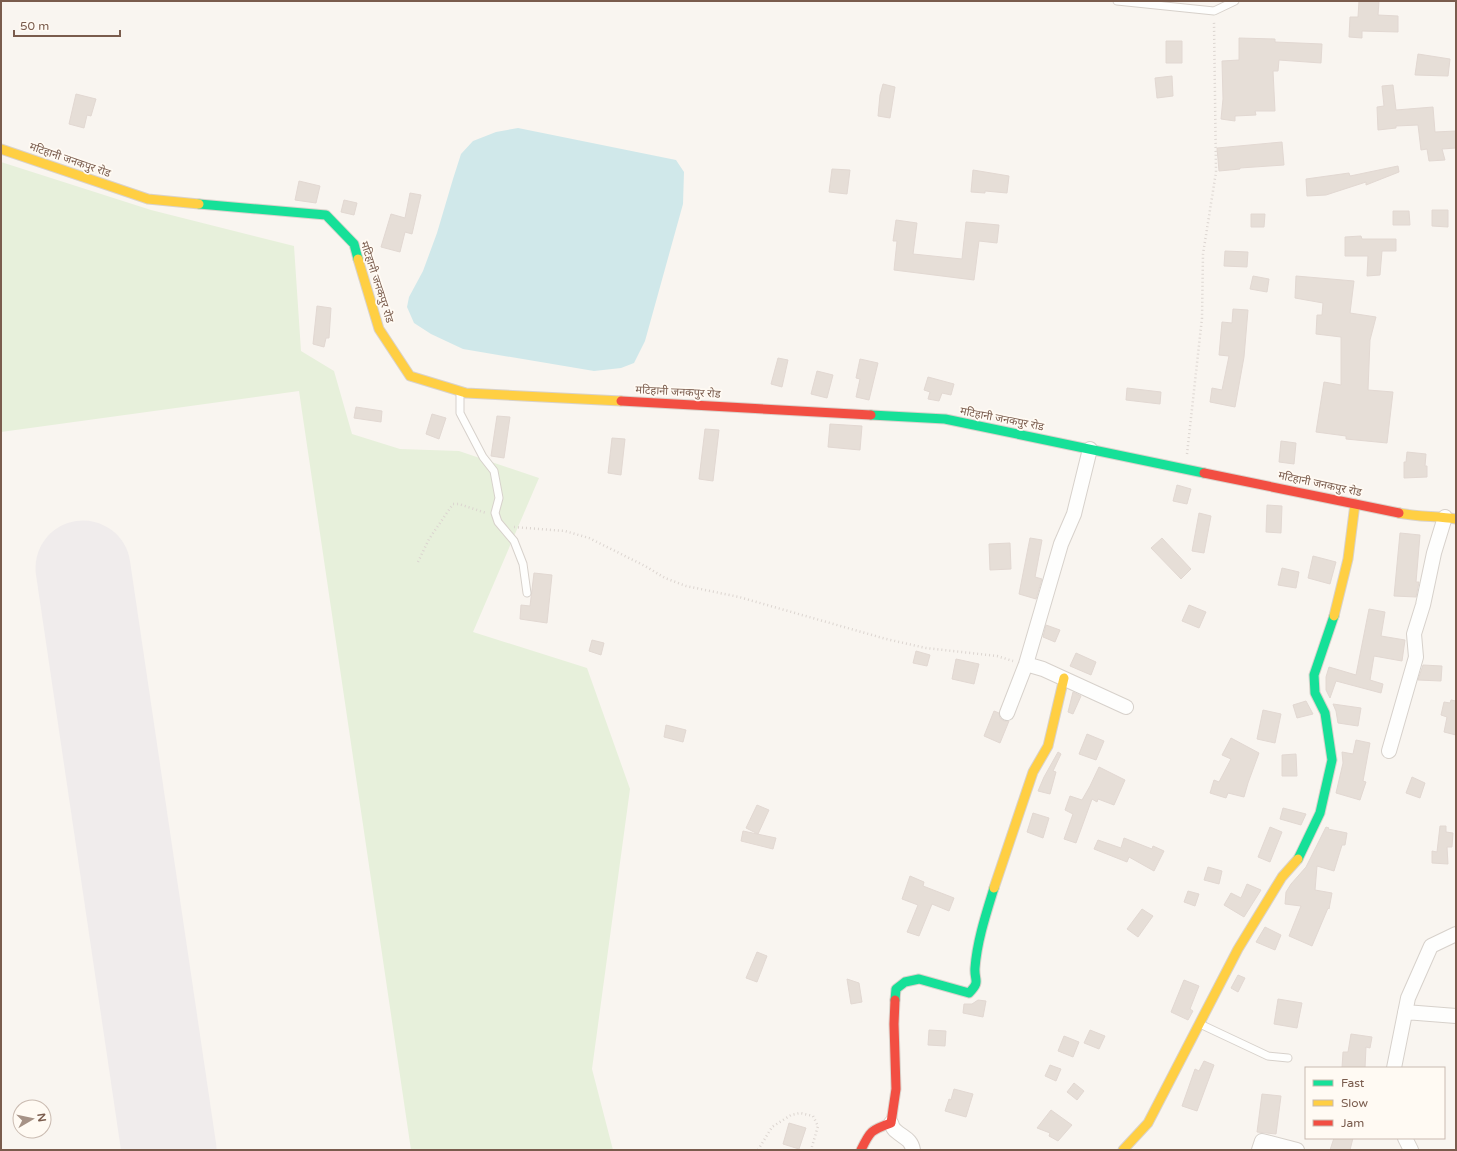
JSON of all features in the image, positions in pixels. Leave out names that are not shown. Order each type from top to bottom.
[{"type":"street","name":"मटिहानी जनकपुर रोड","points":[[1,149],[148,199],[326,215],[354,244],[379,329],[410,376],[466,393],[944,419],[1413,516],[1450,518]]},
{"type":"street","points":[[1007,713],[1026,664],[1061,544],[1076,506],[1090,449]]},
{"type":"street","points":[[1122,1150],[1148,1123],[1238,949],[1282,877],[1296,862],[1320,813],[1332,760],[1325,713],[1315,693],[1314,675],[1335,614],[1348,559],[1355,504]]},
{"type":"street","points":[[1389,751],[1416,657],[1414,634],[1423,605],[1434,553],[1450,518]]},
{"type":"street","points":[[1026,664],[1064,678],[1126,707]]},
{"type":"street","points":[[913,1150],[908,1139],[895,1130],[891,1123],[896,1089],[894,1024],[896,989],[904,982],[919,979],[969,993],[974,988],[977,981],[975,969],[980,937],[998,873],[1033,772],[1048,746],[1064,678]]},
{"type":"street","points":[[1394,1067],[1408,998],[1431,946],[1456,934]]},
{"type":"street","points":[[1405,1012],[1456,1016]]},
{"type":"street","points":[[861,1150],[870,1133],[876,1128],[891,1123]]},
{"type":"street","points":[[1406,1139],[1411,1150]]},
{"type":"street","points":[[1259,1150],[1262,1141],[1297,1150]]},
{"type":"lane","points":[[1117,1],[1214,11],[1235,1]]},
{"type":"lane","points":[[460,391],[460,413],[483,457],[494,471],[499,498],[495,513],[498,522],[514,541],[523,564],[527,593]]},
{"type":"lane","points":[[1200,1024],[1268,1056],[1288,1058]]},
{"type":"path","points":[[1185,468],[1202,318],[1203,254],[1216,172],[1214,11]]},
{"type":"path","points":[[418,562],[429,540],[453,504],[459,504],[485,513],[495,513]]},
{"type":"path","points":[[502,527],[564,531],[589,538],[646,566],[665,578],[686,586],[739,597],[879,637],[926,648],[997,656],[1026,664]]},
{"type":"path","points":[[764,1150],[759,1150],[772,1127],[800,1112],[813,1116],[818,1126],[812,1150]]},
{"type":"green space","points":[[1,162],[151,210],[294,246],[301,351],[334,371],[352,434],[400,449],[459,451],[539,478],[473,632],[587,668],[630,789],[592,1069],[613,1150],[411,1150],[299,391],[1,432]]},
{"type":"water","points":[[518,128],[676,160],[684,172],[683,204],[645,341],[634,363],[621,368],[594,371],[463,349],[431,334],[414,323],[407,307],[409,297],[423,271],[437,233],[461,154],[473,141],[496,132]]},
{"type":"building","points":[[1359,1],[1379,1],[1378,15],[1398,16],[1398,32],[1362,31],[1362,38],[1349,37],[1350,17],[1358,17]]},
{"type":"building","points":[[1239,38],[1275,39],[1275,42],[1322,44],[1321,63],[1279,60],[1278,71],[1273,71],[1275,111],[1255,111],[1256,115],[1235,116],[1235,121],[1221,119],[1223,99],[1222,61],[1239,60]]},
{"type":"building","points":[[1166,41],[1182,41],[1182,63],[1166,63]]},
{"type":"building","points":[[1418,54],[1450,59],[1448,76],[1415,75]]},
{"type":"building","points":[[1172,76],[1173,96],[1157,98],[1155,78]]},
{"type":"building","points":[[883,84],[895,87],[890,118],[878,116],[880,95]]},
{"type":"building","points":[[1393,85],[1396,110],[1433,107],[1435,132],[1456,131],[1456,148],[1442,149],[1445,160],[1429,161],[1427,149],[1421,150],[1418,125],[1396,126],[1396,128],[1378,130],[1377,107],[1384,106],[1382,86]]},
{"type":"building","points":[[76,94],[96,99],[91,116],[87,115],[84,128],[69,124]]},
{"type":"building","points":[[1282,142],[1284,165],[1219,171],[1217,148]]},
{"type":"building","points":[[1398,166],[1399,172],[1366,185],[1366,182],[1326,195],[1307,196],[1306,179],[1349,173],[1350,176]]},
{"type":"building","points":[[832,169],[850,170],[847,194],[829,192]]},
{"type":"building","points":[[973,170],[1009,176],[1007,193],[985,191],[985,193],[971,192]]},
{"type":"building","points":[[299,181],[320,186],[316,203],[295,200]]},
{"type":"building","points":[[410,193],[421,195],[412,234],[405,232],[400,252],[381,247],[391,214],[405,218]]},
{"type":"building","points":[[344,200],[357,203],[354,215],[341,212]]},
{"type":"building","points":[[1432,210],[1448,210],[1448,227],[1432,226]]},
{"type":"building","points":[[1393,211],[1409,211],[1410,225],[1393,225]]},
{"type":"building","points":[[1251,214],[1265,214],[1264,227],[1251,227]]},
{"type":"building","points":[[896,220],[917,223],[913,254],[962,259],[966,222],[999,225],[997,243],[979,241],[974,280],[894,270],[897,241],[893,241]]},
{"type":"building","points":[[1361,236],[1362,239],[1396,239],[1396,251],[1382,251],[1380,275],[1367,276],[1368,256],[1345,256],[1345,237]]},
{"type":"building","points":[[1225,251],[1248,252],[1247,267],[1224,266]]},
{"type":"building","points":[[1253,276],[1269,279],[1267,292],[1250,289]]},
{"type":"building","points":[[1296,276],[1354,281],[1350,313],[1376,317],[1370,340],[1368,390],[1393,392],[1387,443],[1346,439],[1346,436],[1316,432],[1324,382],[1341,385],[1341,337],[1316,334],[1317,315],[1322,315],[1323,303],[1295,298]]},
{"type":"building","points":[[317,306],[331,308],[329,338],[326,338],[324,347],[313,344]]},
{"type":"building","points":[[1233,309],[1248,310],[1244,357],[1235,407],[1210,402],[1212,388],[1222,390],[1229,356],[1219,355],[1222,322],[1232,323]]},
{"type":"building","points":[[778,358],[788,360],[782,387],[771,384]]},
{"type":"building","points":[[860,359],[878,363],[869,400],[856,397],[860,379],[856,378]]},
{"type":"building","points":[[817,371],[833,375],[827,398],[811,394]]},
{"type":"building","points":[[928,377],[954,384],[951,395],[942,393],[939,401],[928,399],[930,392],[924,390]]},
{"type":"building","points":[[1127,388],[1161,392],[1160,404],[1126,400]]},
{"type":"building","points":[[356,407],[382,411],[381,422],[354,418]]},
{"type":"building","points":[[432,414],[446,418],[439,439],[426,434]]},
{"type":"building","points":[[497,416],[510,417],[504,458],[491,456]]},
{"type":"building","points":[[830,424],[862,426],[860,450],[828,447]]},
{"type":"building","points":[[705,429],[719,430],[713,481],[699,479]]},
{"type":"building","points":[[612,438],[625,439],[621,475],[608,473]]},
{"type":"building","points":[[1281,441],[1296,443],[1294,464],[1279,462]]},
{"type":"building","points":[[1407,452],[1426,454],[1425,466],[1427,466],[1427,477],[1404,478],[1404,462],[1406,462]]},
{"type":"building","points":[[1177,485],[1191,489],[1187,504],[1173,501]]},
{"type":"building","points":[[1267,505],[1282,506],[1281,533],[1266,532]]},
{"type":"building","points":[[1199,513],[1211,516],[1204,553],[1192,551]]},
{"type":"building","points":[[1400,533],[1420,535],[1416,582],[1419,582],[1416,597],[1394,596]]},
{"type":"building","points":[[1030,538],[1042,540],[1035,577],[1042,579],[1036,599],[1019,594]]},
{"type":"building","points":[[1162,538],[1191,569],[1181,579],[1151,548]]},
{"type":"building","points":[[1010,543],[1011,569],[990,570],[989,544]]},
{"type":"building","points":[[1313,556],[1336,562],[1330,584],[1308,578]]},
{"type":"building","points":[[1282,568],[1299,572],[1296,588],[1278,585]]},
{"type":"building","points":[[534,573],[552,575],[547,623],[520,619],[521,605],[530,606]]},
{"type":"building","points":[[1189,605],[1206,612],[1199,628],[1182,621]]},
{"type":"building","points":[[1369,609],[1385,612],[1381,636],[1405,640],[1402,661],[1374,656],[1370,680],[1383,684],[1381,693],[1336,681],[1330,698],[1326,690],[1326,677],[1329,667],[1356,675]]},
{"type":"building","points":[[1046,625],[1060,630],[1055,642],[1043,637]]},
{"type":"building","points":[[592,640],[604,643],[601,655],[589,651]]},
{"type":"building","points":[[916,651],[930,655],[927,666],[913,663]]},
{"type":"building","points":[[1076,653],[1096,662],[1091,675],[1070,666]]},
{"type":"building","points":[[956,659],[979,664],[974,684],[952,679]]},
{"type":"building","points":[[1423,665],[1442,666],[1441,681],[1418,680]]},
{"type":"building","points":[[1073,692],[1081,696],[1073,714],[1068,712]]},
{"type":"building","points":[[1451,700],[1456,701],[1456,735],[1444,732],[1447,717],[1441,715],[1444,702],[1450,703]]},
{"type":"building","points":[[1306,701],[1313,714],[1297,718],[1293,705]]},
{"type":"building","points":[[1333,704],[1361,708],[1358,726],[1338,723]]},
{"type":"building","points":[[1263,710],[1281,714],[1275,743],[1257,739]]},
{"type":"building","points":[[994,711],[999,713],[1000,718],[1004,721],[1009,721],[1000,743],[984,736]]},
{"type":"building","points":[[666,725],[686,730],[683,742],[664,737]]},
{"type":"building","points":[[1087,734],[1104,741],[1096,760],[1079,754]]},
{"type":"building","points":[[1231,738],[1259,753],[1244,797],[1228,793],[1226,798],[1210,793],[1214,780],[1219,782],[1231,759],[1222,755]]},
{"type":"building","points":[[1356,740],[1370,743],[1363,781],[1366,782],[1360,800],[1336,793],[1343,763],[1342,752],[1353,754]]},
{"type":"building","points":[[1058,752],[1061,754],[1053,771],[1056,772],[1050,794],[1038,791],[1044,777]]},
{"type":"building","points":[[1296,754],[1297,776],[1282,776],[1282,755]]},
{"type":"building","points":[[1099,767],[1125,780],[1114,805],[1098,799],[1097,802],[1092,799],[1076,843],[1064,839],[1073,814],[1065,810],[1070,796],[1082,800]]},
{"type":"building","points":[[1412,777],[1425,783],[1420,798],[1406,793]]},
{"type":"building","points":[[757,805],[769,810],[758,834],[746,828]]},
{"type":"building","points":[[1283,808],[1306,814],[1301,825],[1280,819]]},
{"type":"building","points":[[1033,813],[1049,818],[1043,838],[1027,832]]},
{"type":"building","points":[[1440,826],[1446,826],[1446,832],[1453,833],[1452,847],[1447,847],[1448,864],[1432,863],[1432,851],[1437,852]]},
{"type":"building","points":[[1270,827],[1282,832],[1270,862],[1258,857]]},
{"type":"building","points":[[1326,827],[1329,828],[1328,829],[1347,833],[1345,845],[1342,845],[1334,871],[1317,866],[1315,890],[1332,893],[1329,909],[1328,908],[1312,946],[1289,936],[1301,906],[1285,904],[1286,892],[1306,867]]},
{"type":"building","points":[[743,831],[776,838],[773,849],[741,841]]},
{"type":"building","points":[[1124,838],[1152,849],[1153,846],[1164,851],[1154,871],[1129,857],[1127,862],[1094,849],[1098,840],[1121,848]]},
{"type":"building","points":[[1208,867],[1222,871],[1219,884],[1204,880]]},
{"type":"building","points":[[910,876],[924,882],[923,886],[954,898],[949,911],[932,904],[919,936],[907,932],[918,905],[902,899]]},
{"type":"building","points":[[1247,884],[1261,890],[1244,917],[1224,905],[1231,893],[1241,898]]},
{"type":"building","points":[[1188,891],[1199,894],[1195,906],[1184,902]]},
{"type":"building","points":[[1142,909],[1153,916],[1138,937],[1127,929]]},
{"type":"building","points":[[1265,927],[1281,935],[1275,950],[1256,942]]},
{"type":"building","points":[[757,952],[767,956],[757,982],[746,978]]},
{"type":"building","points":[[1238,975],[1245,978],[1238,992],[1231,988]]},
{"type":"building","points":[[847,979],[859,983],[862,1002],[851,1004]]},
{"type":"building","points":[[1184,980],[1199,986],[1190,1009],[1193,1011],[1188,1020],[1171,1012]]},
{"type":"building","points":[[1278,999],[1302,1003],[1297,1028],[1274,1024]]},
{"type":"building","points":[[978,1000],[986,1001],[983,1017],[963,1013],[964,1004],[972,1004]]},
{"type":"building","points":[[929,1030],[946,1031],[945,1046],[928,1045]]},
{"type":"building","points":[[1090,1030],[1105,1036],[1099,1049],[1084,1043]]},
{"type":"building","points":[[1351,1034],[1372,1037],[1370,1048],[1366,1047],[1365,1067],[1342,1067],[1343,1052],[1348,1052]]},
{"type":"building","points":[[1064,1036],[1079,1042],[1073,1057],[1058,1051]]},
{"type":"building","points":[[1204,1061],[1214,1065],[1197,1111],[1182,1106],[1195,1069],[1199,1071]]},
{"type":"building","points":[[1050,1065],[1061,1069],[1056,1081],[1045,1076]]},
{"type":"building","points":[[1074,1083],[1084,1091],[1077,1100],[1067,1092]]},
{"type":"building","points":[[954,1089],[973,1094],[966,1117],[945,1111],[949,1099],[951,1100]]},
{"type":"building","points":[[1262,1094],[1281,1096],[1276,1134],[1257,1132]]},
{"type":"building","points":[[1051,1110],[1072,1125],[1058,1141],[1049,1136],[1050,1133],[1037,1128]]},
{"type":"building","points":[[789,1123],[806,1128],[799,1149],[783,1144]]},
{"type":"building","points":[[1334,1139],[1353,1139],[1350,1150],[1330,1150]]},
{"type":"runway","points":[[83,568],[169,1150]]},
{"type":"traffic: fast","points":[[199,204],[326,215],[354,244],[358,259]]},
{"type":"traffic: fast","points":[[871,415],[945,419],[1204,473]]},
{"type":"traffic: fast","points":[[1298,859],[1320,813],[1332,760],[1325,713],[1315,693],[1314,675],[1334,616]]},
{"type":"traffic: fast","points":[[895,1000],[896,989],[905,982],[919,979],[969,993],[973,989],[976,983],[975,968],[980,938],[994,888]]},
{"type":"traffic: slow","points":[[1,149],[148,199],[199,204]]},
{"type":"traffic: slow","points":[[358,259],[379,329],[410,376],[466,393],[621,401]]},
{"type":"traffic: slow","points":[[1334,616],[1348,559],[1355,504]]},
{"type":"traffic: slow","points":[[1399,513],[1456,519]]},
{"type":"traffic: slow","points":[[994,888],[1033,772],[1048,746],[1064,678]]},
{"type":"traffic: slow","points":[[1123,1150],[1148,1123],[1238,949],[1282,877],[1298,859]]},
{"type":"traffic: jam","points":[[621,401],[871,415]]},
{"type":"traffic: jam","points":[[1204,473],[1399,513]]},
{"type":"traffic: jam","points":[[861,1150],[872,1132],[891,1123],[896,1089],[894,1024],[895,1000]]}]
